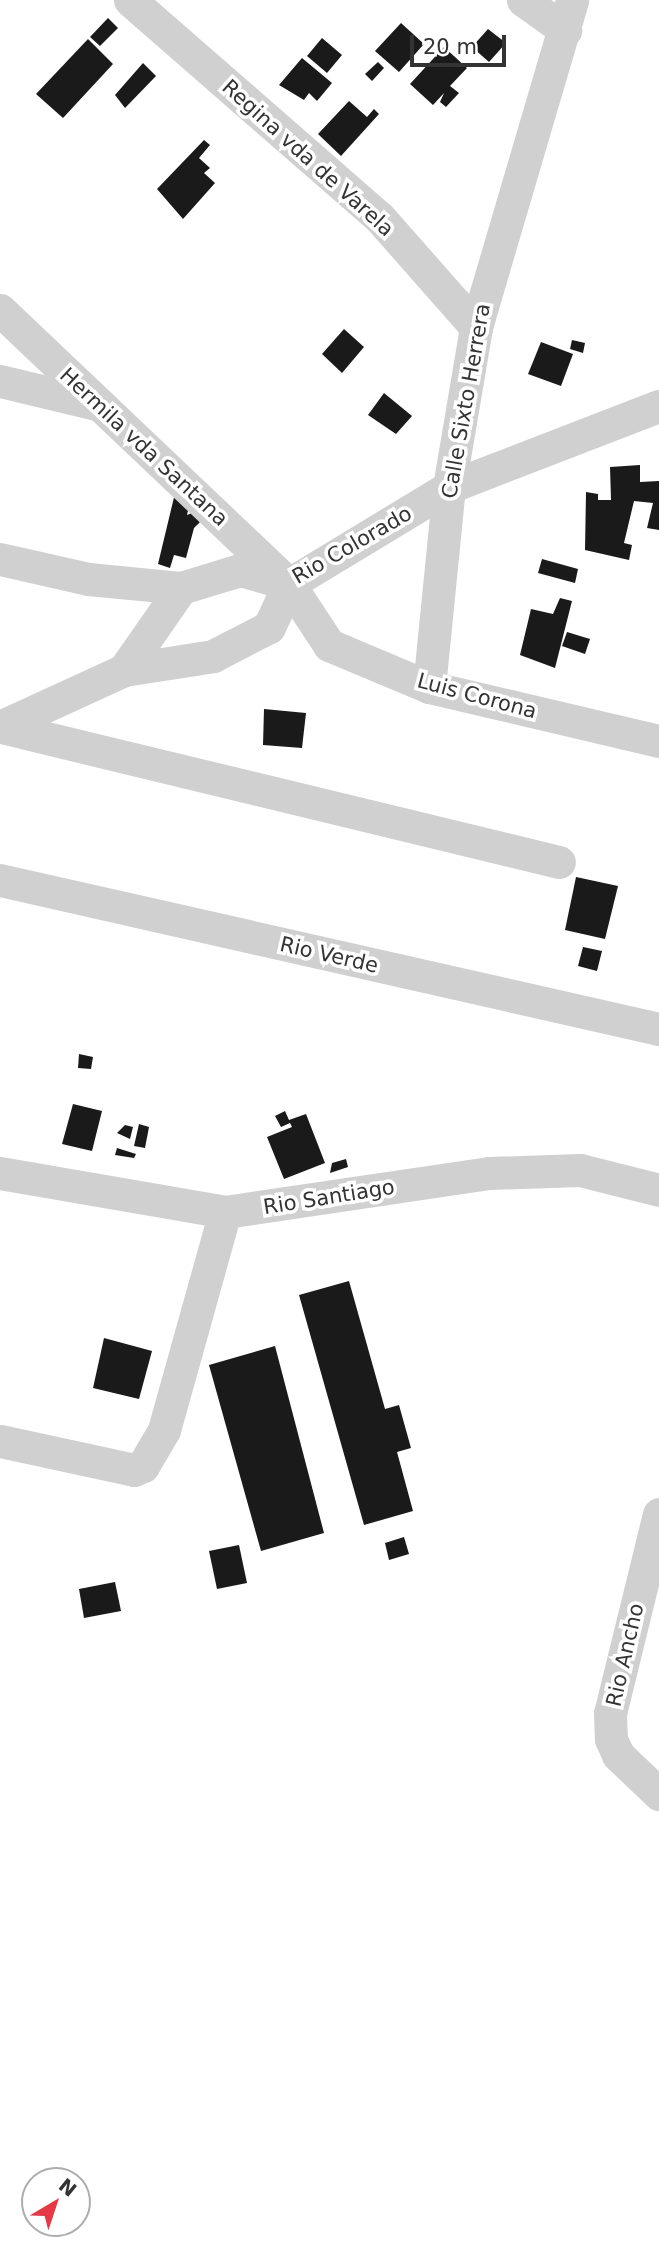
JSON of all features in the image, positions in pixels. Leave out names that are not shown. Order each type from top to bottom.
[{"type":"street","name":"Regina vda de Varela","points":[[130,0],[379,217],[476,327]]},
{"type":"street","points":[[523,0],[569,15]]},
{"type":"street","name":"Calle Sixto Herrera","points":[[429,687],[449,487],[476,327],[569,15]]},
{"type":"street","name":"Hermila vda Santana","points":[[0,310],[289,584]]},
{"type":"street","points":[[0,381],[100,405]]},
{"type":"street","name":"Rio Colorado","points":[[181,588],[240,570],[289,584],[449,487],[659,406]]},
{"type":"street","points":[[0,559],[89,579],[181,588],[124,670]]},
{"type":"street","points":[[0,727],[124,670],[213,656],[269,627],[289,584]]},
{"type":"street","name":"Luis Corona","points":[[289,584],[329,645],[429,687],[659,741]]},
{"type":"street","points":[[0,727],[559,862]]},
{"type":"street","name":"Rio Verde","points":[[0,880],[659,1029]]},
{"type":"street","name":"Rio Santiago","points":[[0,1173],[225,1212],[489,1173],[580,1170],[659,1191]]},
{"type":"street","points":[[0,1441],[134,1470],[143,1466],[164,1430],[225,1212]]},
{"type":"street","name":"Rio Ancho","points":[[659,1514],[610,1713],[611,1739],[618,1755],[659,1794]]},
{"type":"building","points":[[108,18],[118,28],[100,46],[90,37]]},
{"type":"building","points":[[401,23],[424,44],[399,72],[375,51]]},
{"type":"building","points":[[488,29],[506,43],[489,62],[472,47]]},
{"type":"building","points":[[322,38],[342,55],[327,73],[307,56]]},
{"type":"building","points":[[88,39],[113,64],[63,118],[36,94]]},
{"type":"building","points":[[444,47],[467,68],[450,86],[459,93],[446,107],[440,102],[444,93],[433,105],[410,84]]},
{"type":"building","points":[[302,58],[332,83],[317,101],[309,93],[304,100],[279,85]]},
{"type":"building","points":[[378,62],[384,68],[372,81],[365,74]]},
{"type":"building","points":[[143,63],[156,76],[125,108],[115,95]]},
{"type":"building","points":[[349,101],[367,117],[374,109],[379,114],[341,156],[318,134]]},
{"type":"building","points":[[204,140],[210,145],[199,158],[210,168],[204,173],[215,183],[183,219],[157,189]]},
{"type":"building","points":[[344,329],[364,347],[342,373],[322,354]]},
{"type":"building","points":[[572,340],[585,343],[583,353],[570,349]]},
{"type":"building","points":[[541,342],[573,354],[561,386],[528,374]]},
{"type":"building","points":[[384,393],[412,416],[396,434],[368,415]]},
{"type":"building","points":[[640,465],[640,482],[659,481],[659,530],[647,528],[653,503],[634,501],[624,543],[632,545],[629,560],[585,550],[586,492],[598,494],[598,500],[611,500],[610,467]]},
{"type":"building","points":[[176,489],[190,502],[187,515],[199,510],[201,521],[194,528],[186,558],[174,555],[170,568],[158,564]]},
{"type":"building","points":[[542,559],[578,569],[575,583],[538,573]]},
{"type":"building","points":[[560,598],[572,601],[555,668],[520,655],[531,609],[553,614]]},
{"type":"building","points":[[567,632],[590,639],[585,654],[562,646]]},
{"type":"building","points":[[264,709],[306,713],[302,748],[263,745]]},
{"type":"building","points":[[576,877],[618,886],[605,939],[565,930]]},
{"type":"building","points":[[583,947],[602,951],[597,971],[578,966]]},
{"type":"building","points":[[79,1054],[93,1057],[91,1069],[78,1068]]},
{"type":"building","points":[[73,1104],[102,1111],[92,1151],[62,1144]]},
{"type":"building","points":[[285,1111],[289,1120],[306,1114],[325,1163],[284,1179],[267,1137],[292,1127],[290,1123],[281,1127],[275,1116]]},
{"type":"building","points":[[139,1124],[149,1127],[145,1148],[134,1146]]},
{"type":"building","points":[[125,1125],[133,1127],[130,1139],[117,1133]]},
{"type":"building","points":[[117,1148],[136,1154],[134,1158],[115,1155]]},
{"type":"building","points":[[346,1159],[348,1167],[330,1173],[332,1163]]},
{"type":"building","points":[[349,1281],[385,1409],[399,1405],[411,1448],[397,1452],[413,1511],[364,1525],[299,1295]]},
{"type":"building","points":[[104,1338],[152,1351],[139,1399],[93,1388]]},
{"type":"building","points":[[275,1346],[324,1533],[261,1551],[209,1365]]},
{"type":"building","points":[[404,1537],[409,1554],[389,1560],[385,1543]]},
{"type":"building","points":[[239,1545],[247,1583],[217,1589],[209,1551]]},
{"type":"building","points":[[115,1582],[121,1611],[84,1618],[79,1589]]}]
